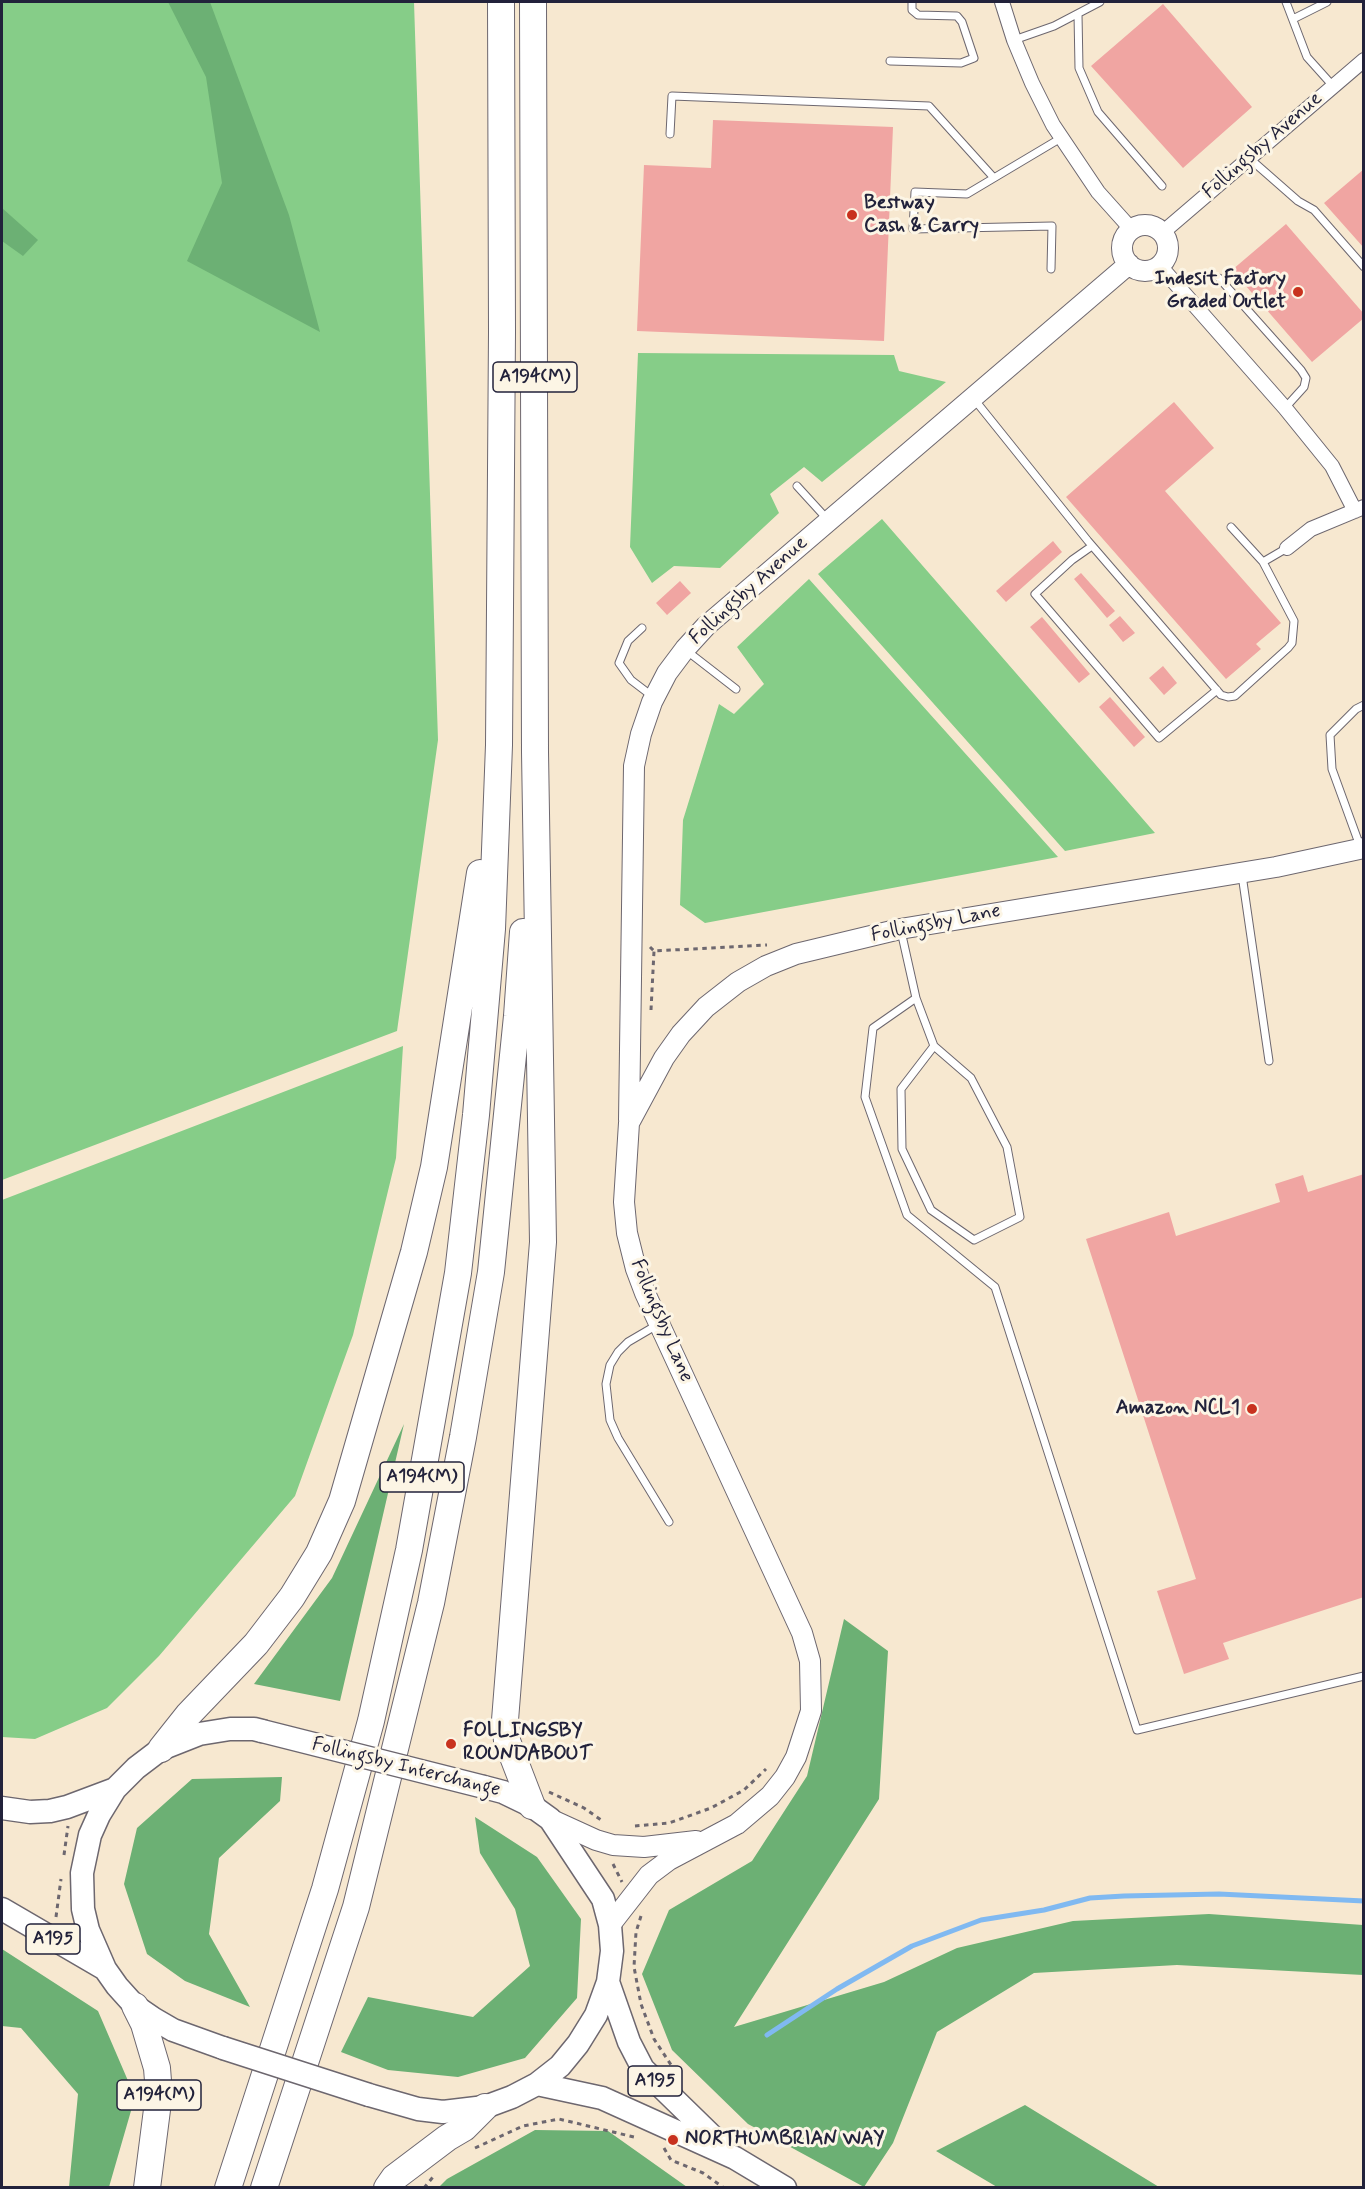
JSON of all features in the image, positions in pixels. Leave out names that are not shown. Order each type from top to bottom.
[{"type":"highway","name":"A194(M)","points":[[228,2187],[325,1889],[371,1721],[409,1550],[458,1273],[475,1126],[492,929],[499,745],[502,332],[501,2]]},
{"type":"highway","name":"A194(M)","points":[[533,2],[535,752],[543,1242],[504,1720],[507,1741],[535,1803]]},
{"type":"highway","name":"A194(M)","points":[[161,1749],[188,1715],[256,1644],[292,1598],[319,1553],[342,1501],[414,1252],[434,1167],[499,745]]},
{"type":"highway","name":"A194(M)","points":[[264,2187],[356,1907],[430,1603],[463,1437],[494,1238],[517,1016],[535,752]]},
{"type":"highway","name":"A194(M)","points":[[135,2006],[144,2024],[157,2068],[159,2094],[147,2187]]},
{"type":"highway","points":[[387,2187],[394,2178],[464,2128],[485,2108]]},
{"type":"main road","name":"Follingsby Interchange","points":[[254,1729],[503,1792],[535,1803],[603,1899],[610,1925],[612,1951],[608,1982],[596,2015],[578,2044],[560,2066],[537,2084],[512,2097],[485,2108],[443,2112],[418,2109],[369,2096],[223,2048],[173,2030],[135,2006],[105,1969],[88,1930],[83,1909],[82,1873],[90,1835],[99,1815],[116,1789],[136,1768],[161,1749],[199,1734],[254,1729]]},
{"type":"main road","points":[[2,1808],[30,1812],[50,1810],[67,1807],[116,1789]]},
{"type":"main road","name":"A195","points":[[2,1909],[105,1969]]},
{"type":"main road","name":"A195","points":[[608,1982],[629,2042],[643,2069],[735,2158]]},
{"type":"main road","name":"A195","points":[[537,2084],[602,2098],[735,2158],[785,2187]]},
{"type":"street","points":[[1002,2],[1014,40],[1032,83],[1061,138],[1098,192],[1131,230]]},
{"type":"street","name":"Follingsby Avenue","points":[[1162,233],[1364,60]]},
{"type":"street","points":[[1146,225],[1155,227],[1162,233],[1168,249],[1160,266],[1144,271],[1135,269],[1129,264],[1122,247],[1124,239],[1131,230],[1146,225]]},
{"type":"street","name":"Follingsby Avenue","points":[[629,1123],[634,766],[640,735],[654,697],[667,673],[706,626],[1129,264]]},
{"type":"street","points":[[1160,266],[1332,466],[1359,509],[1311,530],[1287,548]]},
{"type":"street","name":"Follingsby Lane","points":[[610,1925],[649,1875],[669,1860],[737,1824],[770,1796],[784,1778],[799,1749],[811,1711],[810,1661],[802,1633],[660,1324],[636,1269],[627,1233],[624,1202],[629,1123],[656,1070],[681,1034],[705,1007],[738,982],[766,966],[796,954],[900,929],[1242,873],[1362,849]]},
{"type":"street","name":"Follingsby Lane","points":[[535,1803],[596,1840],[613,1837],[644,1847],[704,1840]]},
{"type":"lane","points":[[890,61],[961,63],[974,57],[962,22],[957,16],[918,15],[912,10],[912,2]]},
{"type":"lane","points":[[1014,40],[1054,26],[1100,2]]},
{"type":"lane","points":[[1286,2],[1307,57],[1333,86]]},
{"type":"lane","points":[[1293,19],[1327,2]]},
{"type":"lane","points":[[1078,14],[1079,68],[1098,112],[1162,186]]},
{"type":"lane","points":[[669,134],[672,96],[929,106],[994,178]]},
{"type":"lane","points":[[1051,269],[1052,226],[913,229],[915,192],[967,194],[1061,138]]},
{"type":"lane","points":[[1249,158],[1298,201],[1314,210],[1364,267]]},
{"type":"lane","points":[[1219,278],[1306,378],[1304,387],[1284,408]]},
{"type":"lane","points":[[972,397],[1092,546],[1217,690],[1228,698],[1235,696],[1288,648],[1292,643],[1294,621],[1263,562],[1231,527]]},
{"type":"lane","points":[[797,486],[829,521]]},
{"type":"lane","points":[[1092,546],[1072,560],[1035,594],[1152,729],[1160,738],[1217,690]]},
{"type":"lane","points":[[1263,562],[1287,548]]},
{"type":"lane","points":[[642,628],[628,641],[619,663],[631,680],[654,697]]},
{"type":"lane","points":[[685,649],[736,689]]},
{"type":"lane","points":[[1362,849],[1332,769],[1330,735],[1356,709],[1364,705]]},
{"type":"lane","points":[[1242,873],[1269,1061]]},
{"type":"lane","points":[[900,929],[916,998],[934,1046],[971,1078],[1007,1147],[1020,1217],[974,1240],[931,1210],[902,1149],[901,1089],[934,1046]]},
{"type":"lane","points":[[916,998],[873,1028],[865,1097],[907,1215],[995,1287],[1137,1730],[1364,1676]]},
{"type":"lane","points":[[660,1324],[628,1342],[618,1352],[610,1365],[606,1384],[610,1420],[618,1438],[669,1522]]},
{"type":"path","points":[[654,951],[775,944]]},
{"type":"path","points":[[613,1837],[669,1823],[711,1808],[744,1790],[770,1765]]},
{"type":"path","points":[[535,1803],[548,1791],[584,1808],[613,1837],[612,1861],[624,1887],[645,1903],[636,1932],[634,1966],[640,2004],[654,2039],[677,2076]]},
{"type":"path","points":[[468,2151],[523,2126],[559,2120],[649,2140]]},
{"type":"path","points":[[663,2145],[671,2160],[703,2173],[724,2187]]},
{"type":"path","points":[[424,2187],[441,2171]]},
{"type":"green space","points":[[2,2],[414,2],[438,740],[397,1031],[2,1180]]},
{"type":"green space","points":[[168,2],[210,2],[289,215],[320,332],[187,261],[222,183],[206,77]]},
{"type":"green space","points":[[2,208],[38,240],[23,256],[2,241]]},
{"type":"green space","points":[[638,353],[894,355],[899,371],[946,382],[822,482],[804,467],[770,494],[779,513],[720,568],[674,566],[652,583],[630,547]]},
{"type":"green space","points":[[882,519],[1155,833],[1065,851],[818,574]]},
{"type":"green space","points":[[809,579],[1058,857],[705,923],[680,905],[683,820],[719,704],[734,714],[764,684],[737,647]]},
{"type":"green space","points":[[403,1046],[396,1158],[353,1335],[295,1496],[159,1656],[107,1708],[35,1739],[2,1737],[2,1200]]},
{"type":"green space","points":[[404,1424],[340,1701],[254,1684],[332,1578]]},
{"type":"green space","points":[[844,1619],[888,1651],[879,1799],[734,2027],[884,1982],[957,1948],[1073,1921],[1209,1914],[1363,1925],[1363,1975],[1177,1965],[1034,1973],[937,2032],[893,2143],[864,2187],[748,2124],[672,2050],[642,1974],[669,1910],[752,1861],[807,1776]]},
{"type":"green space","points":[[282,1777],[280,1801],[219,1858],[209,1934],[250,2007],[185,1981],[147,1954],[124,1884],[137,1828],[192,1779]]},
{"type":"green space","points":[[475,1817],[537,1857],[581,1919],[577,1998],[525,2058],[458,2077],[388,2070],[341,2052],[368,1997],[473,2017],[530,1966],[515,1909],[480,1853]]},
{"type":"green space","points":[[2,1949],[98,2011],[135,2097],[109,2187],[69,2187],[78,2094],[21,2028],[2,2026]]},
{"type":"green space","points":[[1025,2105],[1159,2187],[997,2187],[936,2151]]},
{"type":"green space","points":[[535,2130],[608,2131],[687,2187],[439,2187],[447,2179]]},
{"type":"building","points":[[1163,4],[1252,107],[1183,168],[1091,66]]},
{"type":"building","points":[[713,120],[893,127],[884,341],[637,331],[644,165],[711,168]]},
{"type":"building","points":[[1364,169],[1364,248],[1324,203]]},
{"type":"building","name":"Indesit Factory Graded Outlet","points":[[1286,224],[1364,314],[1364,318],[1312,362],[1232,270]]},
{"type":"building","points":[[1174,402],[1214,448],[1165,491],[1281,623],[1256,644],[1261,649],[1226,679],[1066,497]]},
{"type":"building","points":[[1053,541],[1062,552],[1006,602],[996,591]]},
{"type":"building","points":[[1081,573],[1115,611],[1107,618],[1074,579]]},
{"type":"building","points":[[680,581],[691,593],[667,615],[656,603]]},
{"type":"building","points":[[1120,616],[1135,633],[1123,642],[1109,625]]},
{"type":"building","points":[[1042,617],[1090,674],[1079,683],[1030,627]]},
{"type":"building","points":[[1163,666],[1177,683],[1164,695],[1149,678]]},
{"type":"building","points":[[1110,697],[1145,737],[1134,747],[1099,707]]},
{"type":"building","name":"Amazon NCL1","points":[[1364,1174],[1364,1597],[1223,1643],[1229,1659],[1184,1674],[1157,1591],[1196,1579],[1086,1239],[1169,1212],[1176,1236],[1280,1202],[1275,1184],[1303,1175],[1308,1192]]},
{"type":"waterway","points":[[767,2035],[837,1989],[912,1946],[981,1920],[1044,1910],[1090,1898],[1124,1896],[1219,1894],[1364,1901]]},
{"type":"place","name":"Bestway Cash & Carry","points":[[852,215]]},
{"type":"place","name":"Indesit Factory Graded Outlet","points":[[1298,292]]},
{"type":"place","name":"Amazon NCL1","points":[[1252,1409]]},
{"type":"place","name":"FOLLINGSBY ROUNDABOUT","points":[[451,1744]]},
{"type":"place","name":"NORTHUMBRIAN WAY","points":[[673,2140]]}]
